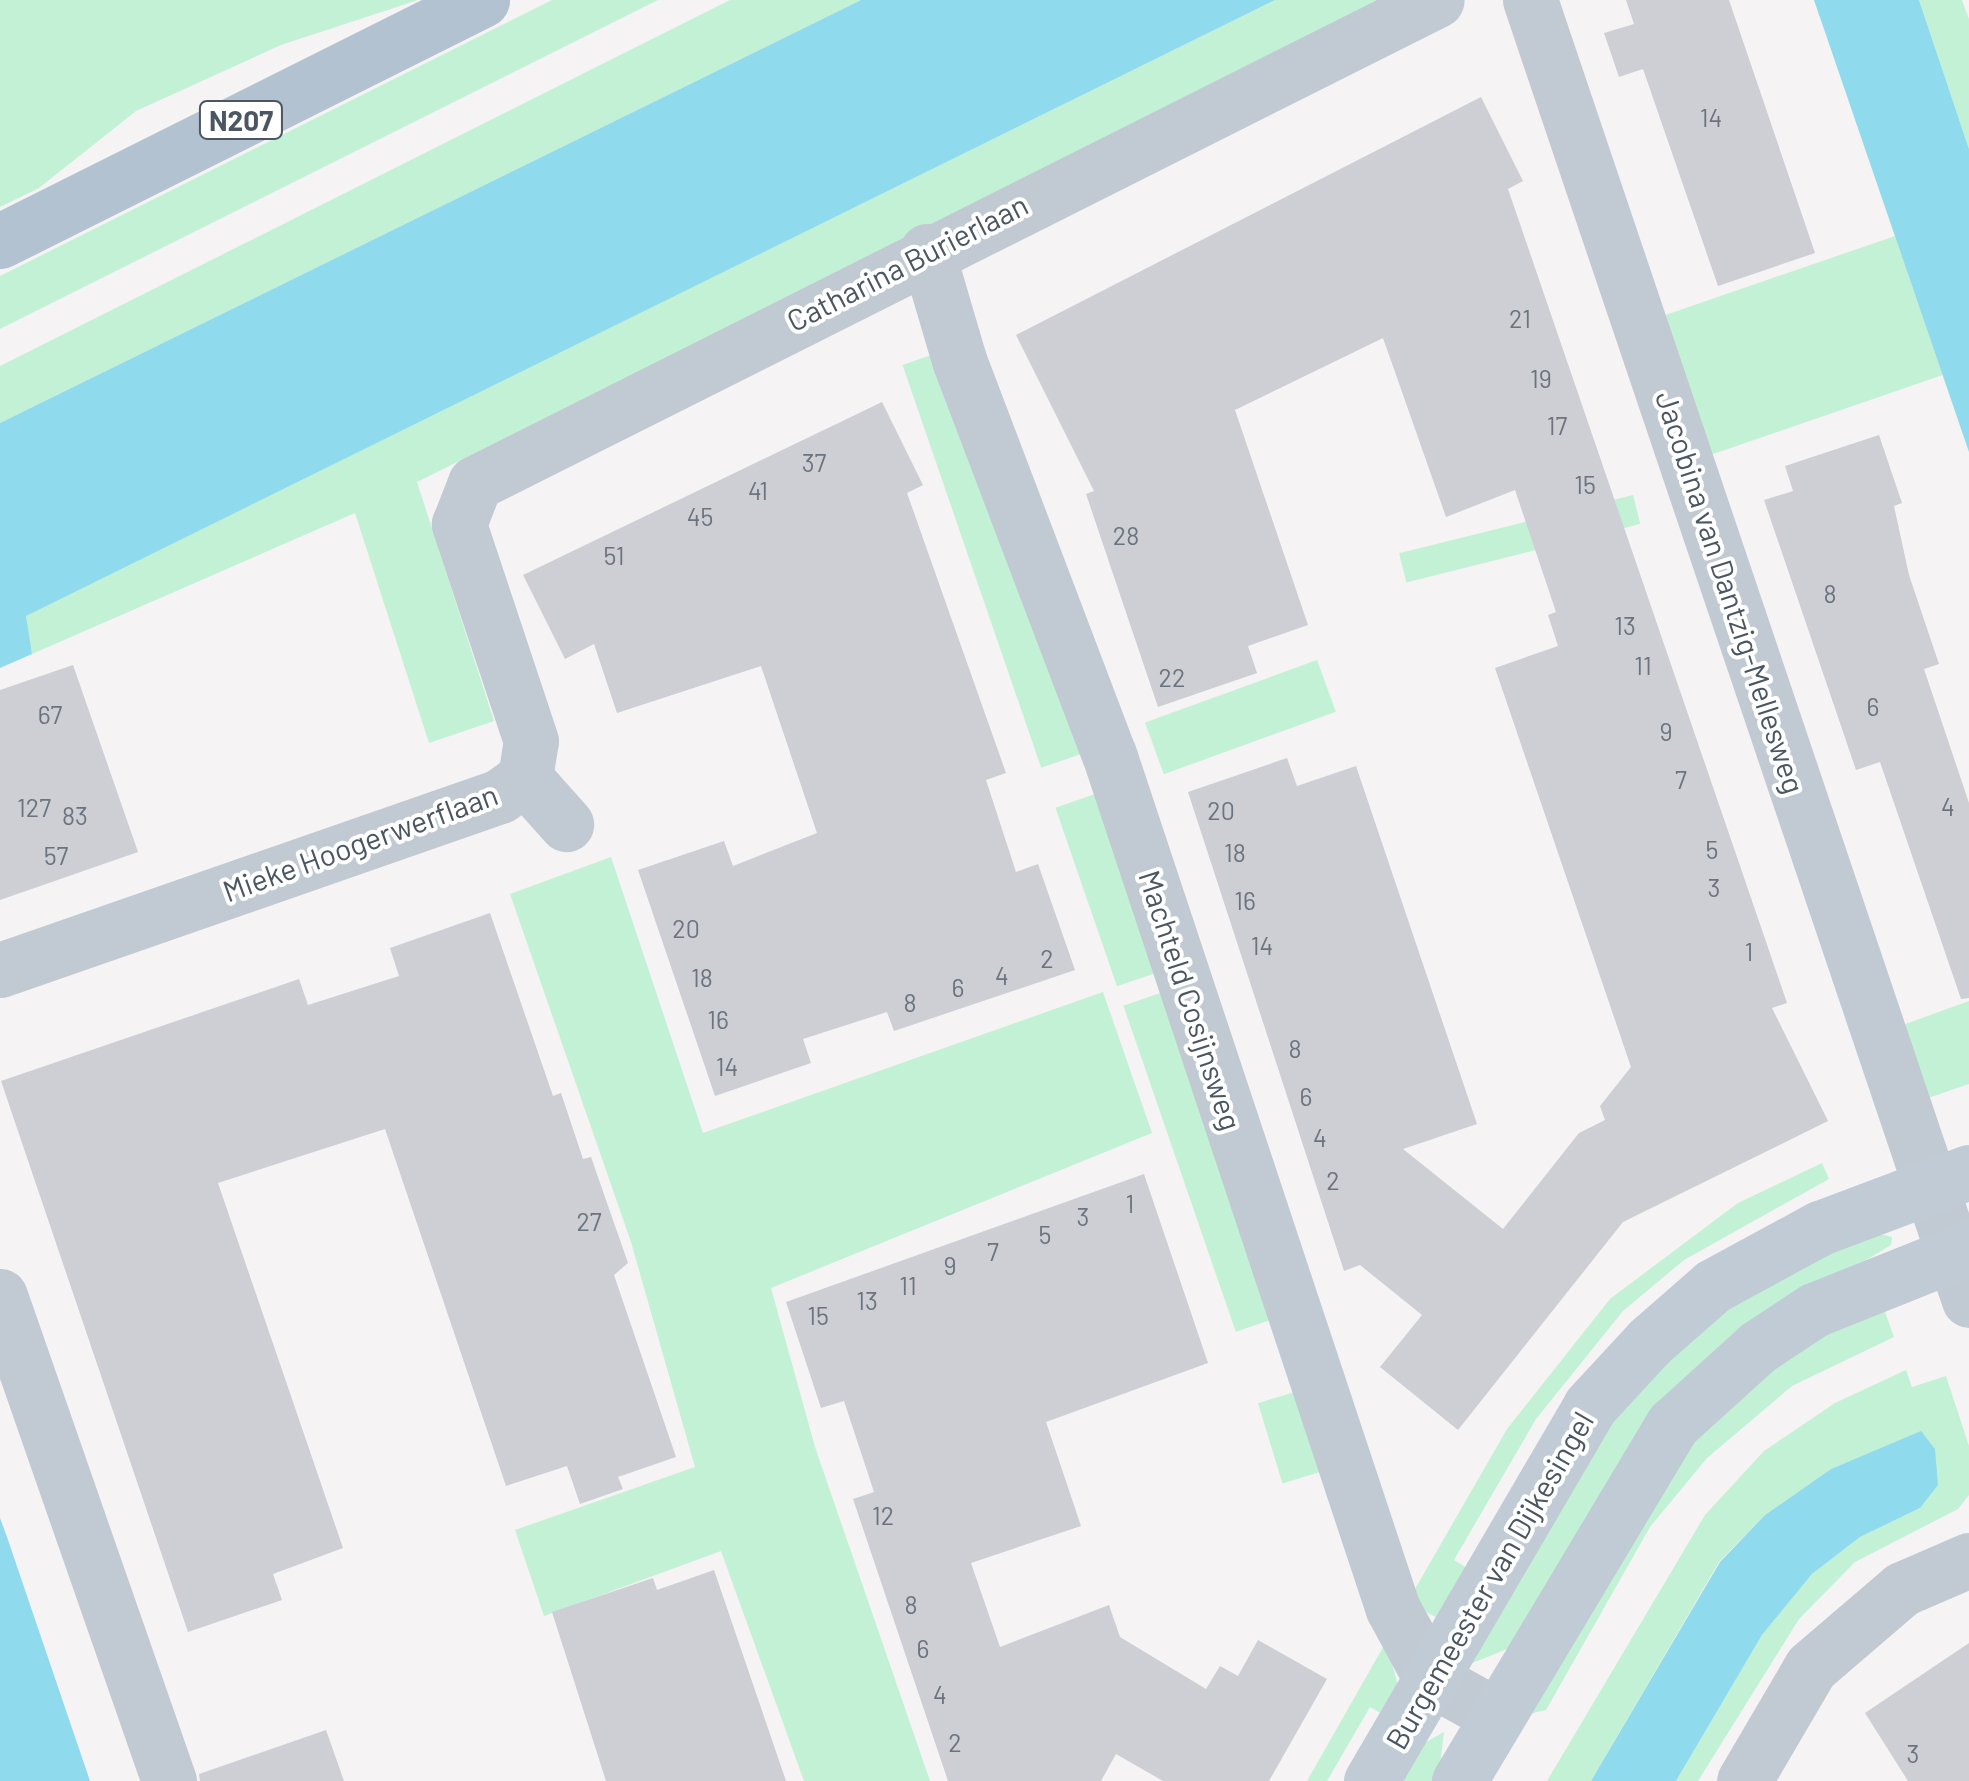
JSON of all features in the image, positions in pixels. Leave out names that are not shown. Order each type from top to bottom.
[{"type":"main road","name":"N207","points":[[0,241],[482,0]]},
{"type":"street","name":"Catharina Burierlaan","points":[[479,582],[459,524],[474,483],[927,250],[1437,0]]},
{"type":"street","name":"Jacobina van Dantzig-Mellesweg","points":[[1530,0],[1949,1179],[1964,1267]]},
{"type":"street","name":"Machteld Cosijnsweg","points":[[927,250],[958,360],[1109,754],[1368,1540],[1431,1678]]},
{"type":"street","name":"Mieke Hoogerwerflaan","points":[[0,970],[500,796],[525,778],[531,741],[479,582]]},
{"type":"street","points":[[525,778],[566,824]]},
{"type":"street","name":"Burgemeester van Dijkesingel","points":[[1372,1781],[1590,1406],[1648,1342],[1729,1278],[1820,1228],[1949,1179]]},
{"type":"street","points":[[1459,1781],[1672,1424],[1758,1346],[1814,1310],[1964,1267]]},
{"type":"street","points":[[0,1296],[169,1781]]},
{"type":"street","points":[[1744,1781],[1811,1667],[1902,1590],[1969,1560]]},
{"type":"street","points":[[1431,1678],[1496,1715]]},
{"type":"green space","points":[[0,0],[418,0],[281,45],[136,111],[39,188],[0,207]]},
{"type":"green space","points":[[552,0],[658,0],[0,329],[0,276]]},
{"type":"green space","points":[[730,0],[861,0],[0,423],[0,366]]},
{"type":"green space","points":[[1275,0],[1391,0],[417,482],[494,721],[429,743],[355,513],[32,654],[25,616]]},
{"type":"green space","points":[[1919,0],[1962,0],[1969,19],[1969,149]]},
{"type":"green space","points":[[1895,236],[1943,375],[1705,457],[1657,318]]},
{"type":"green space","points":[[946,350],[1085,753],[1041,768],[903,365]]},
{"type":"green space","points":[[1633,495],[1640,524],[1406,582],[1399,553]]},
{"type":"green space","points":[[1317,660],[1336,712],[1164,774],[1145,723]]},
{"type":"green space","points":[[1098,793],[1160,972],[1117,986],[1055,808]]},
{"type":"green space","points":[[611,857],[703,1133],[1103,992],[1152,1133],[771,1288],[815,1447],[930,1781],[804,1781],[721,1551],[544,1616],[515,1530],[695,1467],[631,1242],[510,894]]},
{"type":"green space","points":[[1166,991],[1278,1317],[1236,1332],[1123,1006]]},
{"type":"green space","points":[[1969,1001],[1969,1084],[1925,1099],[1900,1026]]},
{"type":"green space","points":[[1822,1163],[1829,1179],[1684,1260],[1623,1311],[1536,1419],[1454,1560],[1475,1573],[1440,1619],[1407,1603],[1507,1429],[1610,1299],[1738,1203]]},
{"type":"green space","points":[[1872,1232],[1892,1237],[1891,1245],[1823,1286],[1512,1647],[1470,1664],[1596,1433],[1689,1327]]},
{"type":"green space","points":[[1880,1298],[1894,1337],[1792,1386],[1707,1458],[1650,1527],[1546,1710],[1529,1714],[1707,1410]]},
{"type":"green space","points":[[1906,1370],[1912,1387],[1946,1376],[1969,1446],[1969,1495],[1958,1509],[1855,1562],[1799,1619],[1698,1781],[1676,1781],[1762,1635],[1812,1574],[1860,1537],[1920,1508],[1921,1432],[1831,1469],[1765,1515],[1719,1562],[1591,1781],[1547,1781],[1705,1515],[1764,1451],[1835,1403]]},
{"type":"green space","points":[[1301,1390],[1326,1470],[1283,1483],[1258,1403]]},
{"type":"green space","points":[[1386,1642],[1397,1682],[1391,1719],[1370,1707],[1327,1781],[1307,1781]]},
{"type":"green space","points":[[1444,1732],[1438,1781],[1393,1781],[1417,1747]]},
{"type":"water","points":[[861,0],[1275,0],[26,616],[32,654],[0,668],[0,423]]},
{"type":"water","points":[[1814,0],[1919,0],[1969,149],[1969,452]]},
{"type":"water","points":[[1921,1431],[1935,1449],[1938,1485],[1920,1508],[1860,1537],[1812,1574],[1762,1635],[1676,1781],[1591,1781],[1720,1562],[1765,1515],[1831,1469]]},
{"type":"water","points":[[0,1518],[7,1537],[90,1781],[0,1781]]},
{"type":"building","points":[[1626,0],[1729,0],[1815,253],[1718,286],[1643,69],[1619,77],[1604,33],[1634,24]]},
{"type":"building","points":[[1481,97],[1523,181],[1508,189],[1787,1003],[1772,1008],[1828,1121],[1623,1222],[1458,1430],[1380,1367],[1422,1315],[1360,1265],[1344,1271],[1188,792],[1287,758],[1297,786],[1356,766],[1477,1124],[1403,1149],[1503,1229],[1579,1133],[1605,1120],[1600,1106],[1631,1067],[1495,668],[1558,646],[1548,615],[1556,612],[1515,490],[1446,517],[1383,338],[1235,410],[1308,625],[1248,646],[1257,673],[1158,707],[1086,494],[1094,491],[1016,335]]},
{"type":"building","points":[[882,402],[923,485],[907,493],[1006,773],[986,780],[1016,872],[1038,864],[1075,970],[894,1031],[887,1012],[803,1039],[811,1063],[715,1096],[638,870],[724,841],[733,866],[817,833],[761,666],[617,713],[594,644],[565,659],[523,575]]},
{"type":"building","points":[[1879,435],[1902,503],[1894,506],[1909,575],[1939,664],[1924,669],[1969,803],[1969,998],[1961,999],[1880,762],[1856,770],[1764,500],[1793,491],[1785,466]]},
{"type":"building","points":[[73,665],[138,852],[0,900],[0,690]]},
{"type":"building","points":[[490,913],[553,1096],[561,1093],[583,1159],[591,1157],[628,1263],[614,1275],[676,1457],[618,1477],[623,1489],[580,1504],[567,1466],[506,1486],[385,1129],[218,1183],[343,1548],[273,1574],[282,1600],[188,1632],[1,1081],[299,979],[308,1005],[399,976],[390,948]]},
{"type":"building","points":[[1144,1174],[1208,1363],[1046,1422],[1081,1526],[971,1563],[1000,1647],[1109,1605],[1120,1637],[1206,1689],[1220,1666],[1238,1676],[1258,1640],[1327,1679],[1269,1781],[1163,1781],[1116,1754],[1101,1781],[948,1781],[853,1499],[874,1492],[844,1401],[821,1408],[786,1302]]},
{"type":"building","points":[[714,1570],[786,1781],[606,1781],[552,1612],[653,1578],[657,1590]]},
{"type":"building","points":[[1969,1643],[1969,1781],[1908,1781],[1865,1713]]},
{"type":"building","points":[[326,1730],[344,1781],[200,1781],[199,1774]]}]
